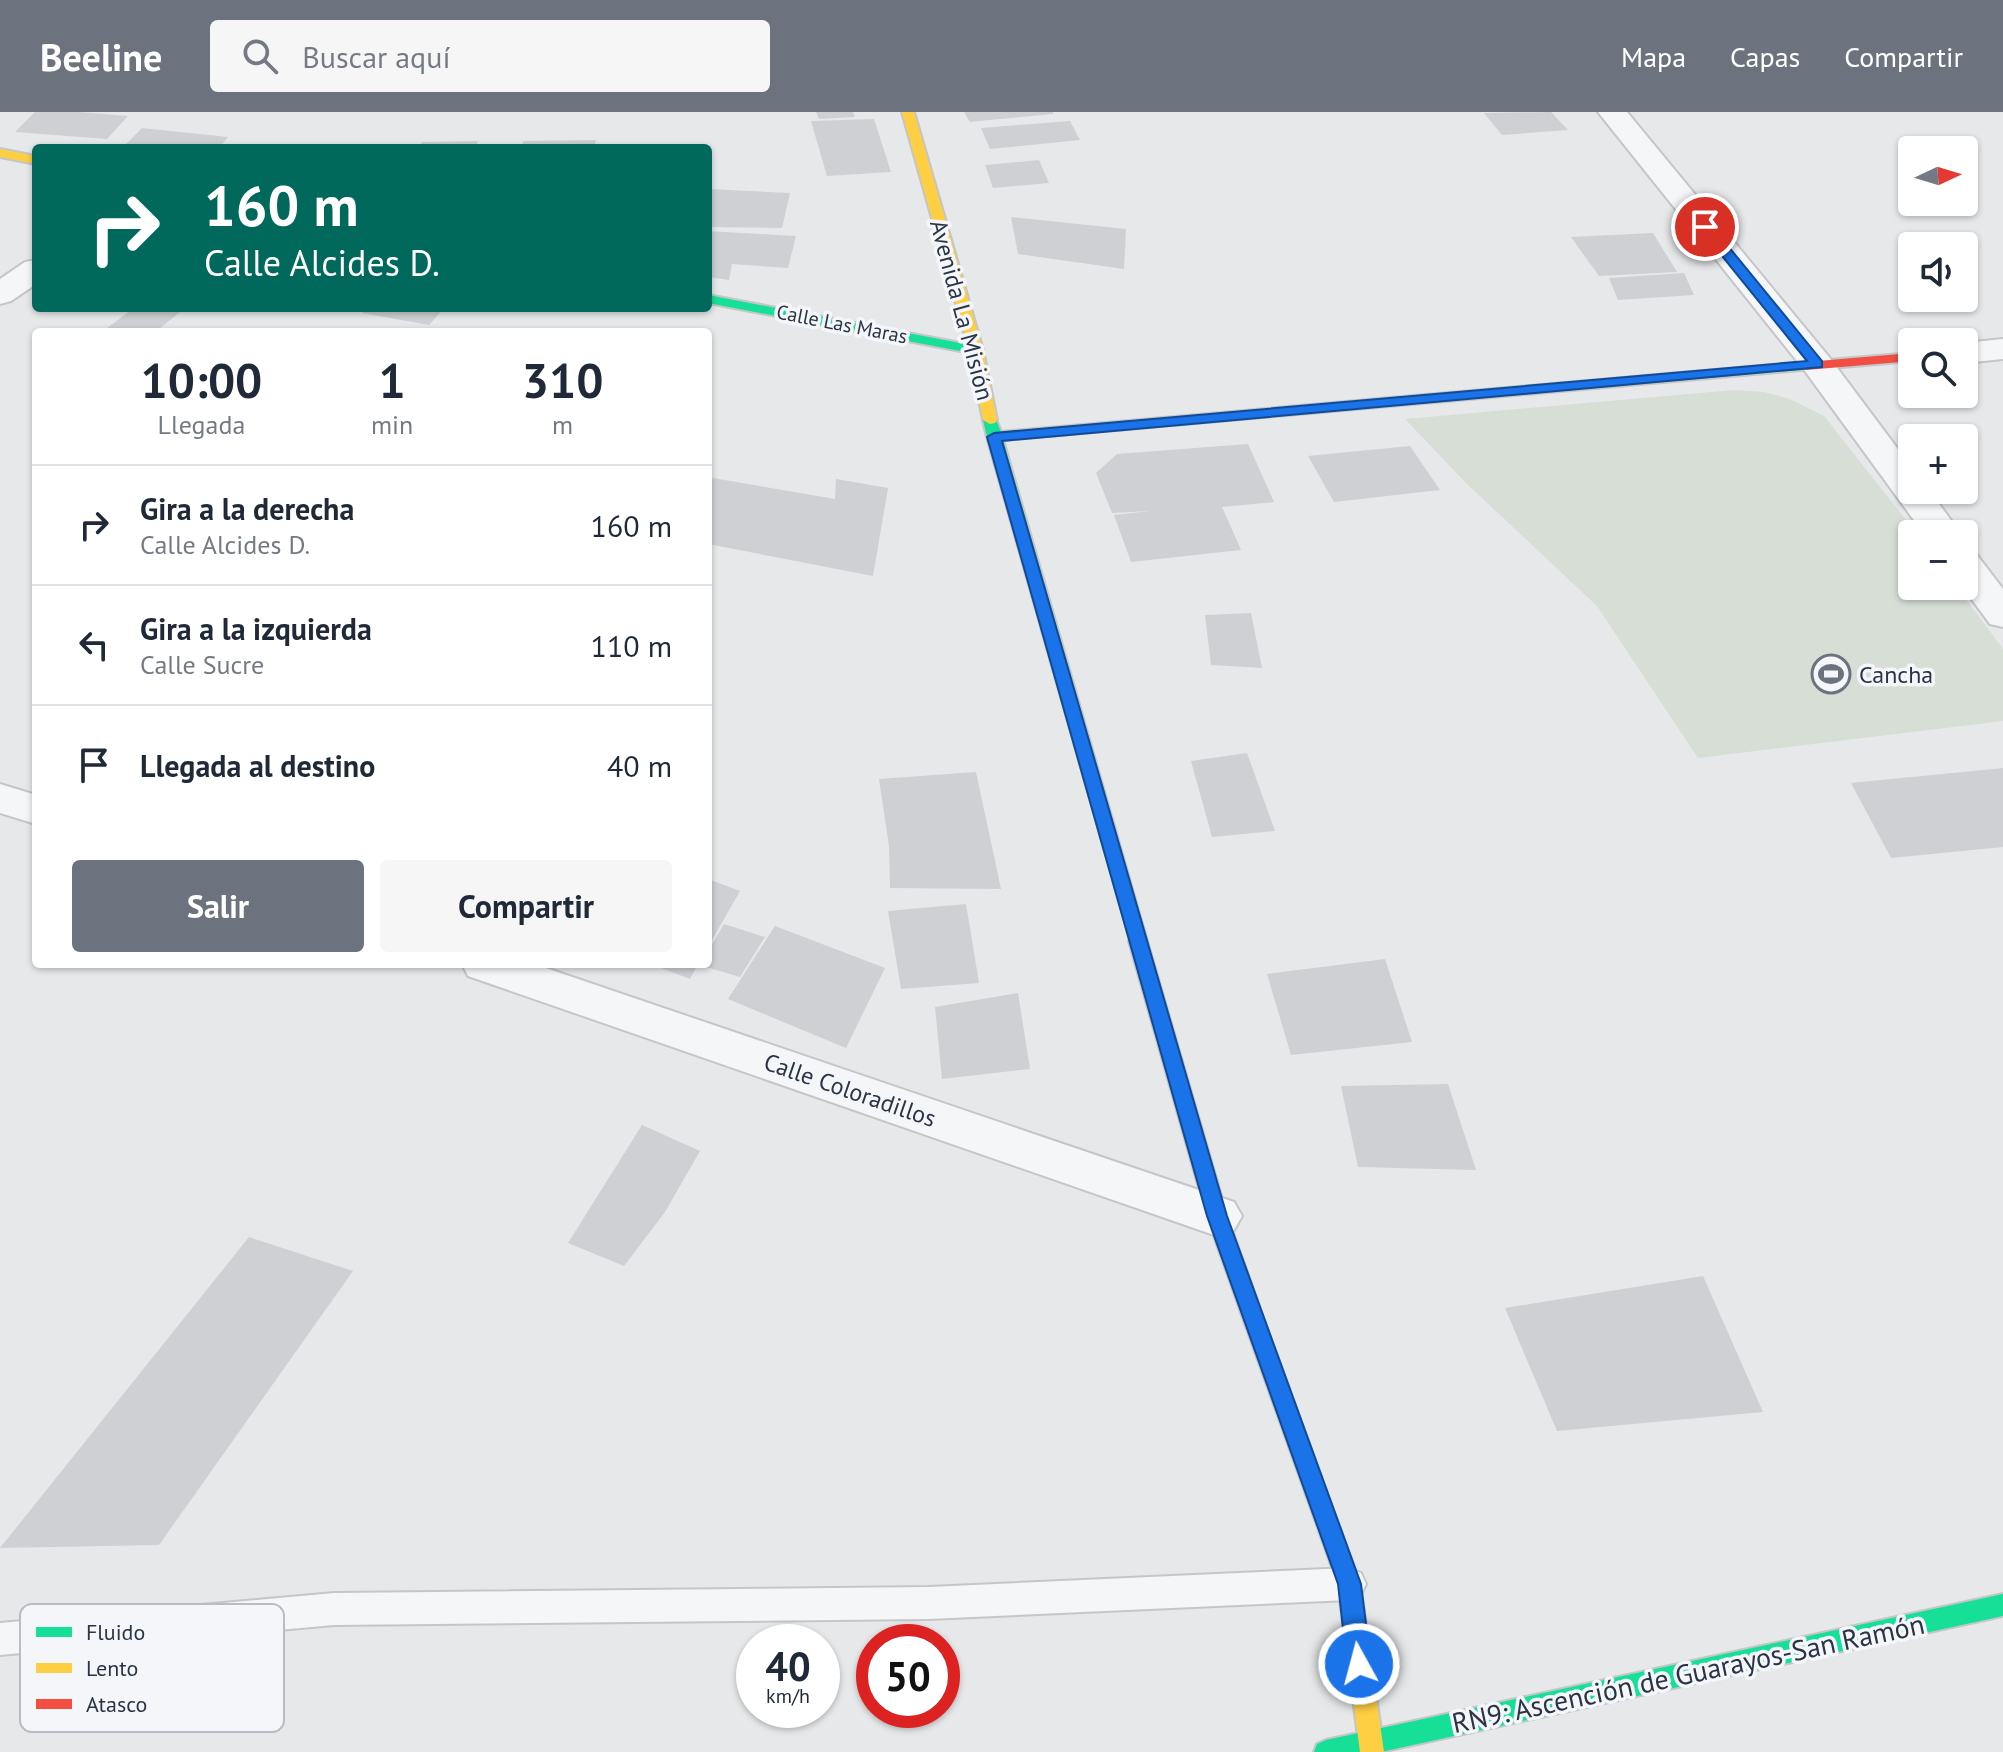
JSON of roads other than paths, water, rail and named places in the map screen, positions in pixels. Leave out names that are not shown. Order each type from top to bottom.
[{"type":"main road","name":"Avenida La Misión","points":[[908,112],[976,350],[994,437],[1217,1216],[1349,1584],[1370,1748]]},
{"type":"main road","points":[[0,153],[32,159]]},
{"type":"main road","name":"Calle Las Maras","points":[[712,300],[976,350]]},
{"type":"main road","points":[[994,437],[1898,358]]},
{"type":"main road","name":"RN9: Ascención de Guarayos-San Ramón","points":[[1326,1752],[1370,1748],[2003,1605]]},
{"type":"street","points":[[1612,112],[1817,364],[1933,520]]},
{"type":"street","points":[[0,294],[32,272]]},
{"type":"street","points":[[1978,352],[2003,349]]},
{"type":"street","points":[[1978,582],[2003,615]]},
{"type":"street","points":[[0,798],[32,809]]},
{"type":"street","name":"Calle Coloradillos","points":[[496,968],[1217,1216]]},
{"type":"lane","points":[[284,1613],[334,1609],[929,1603],[1349,1584]]},
{"type":"lane","points":[[0,1639],[20,1637]]},
{"type":"place","name":"Cancha","points":[[1831,674]]}]
